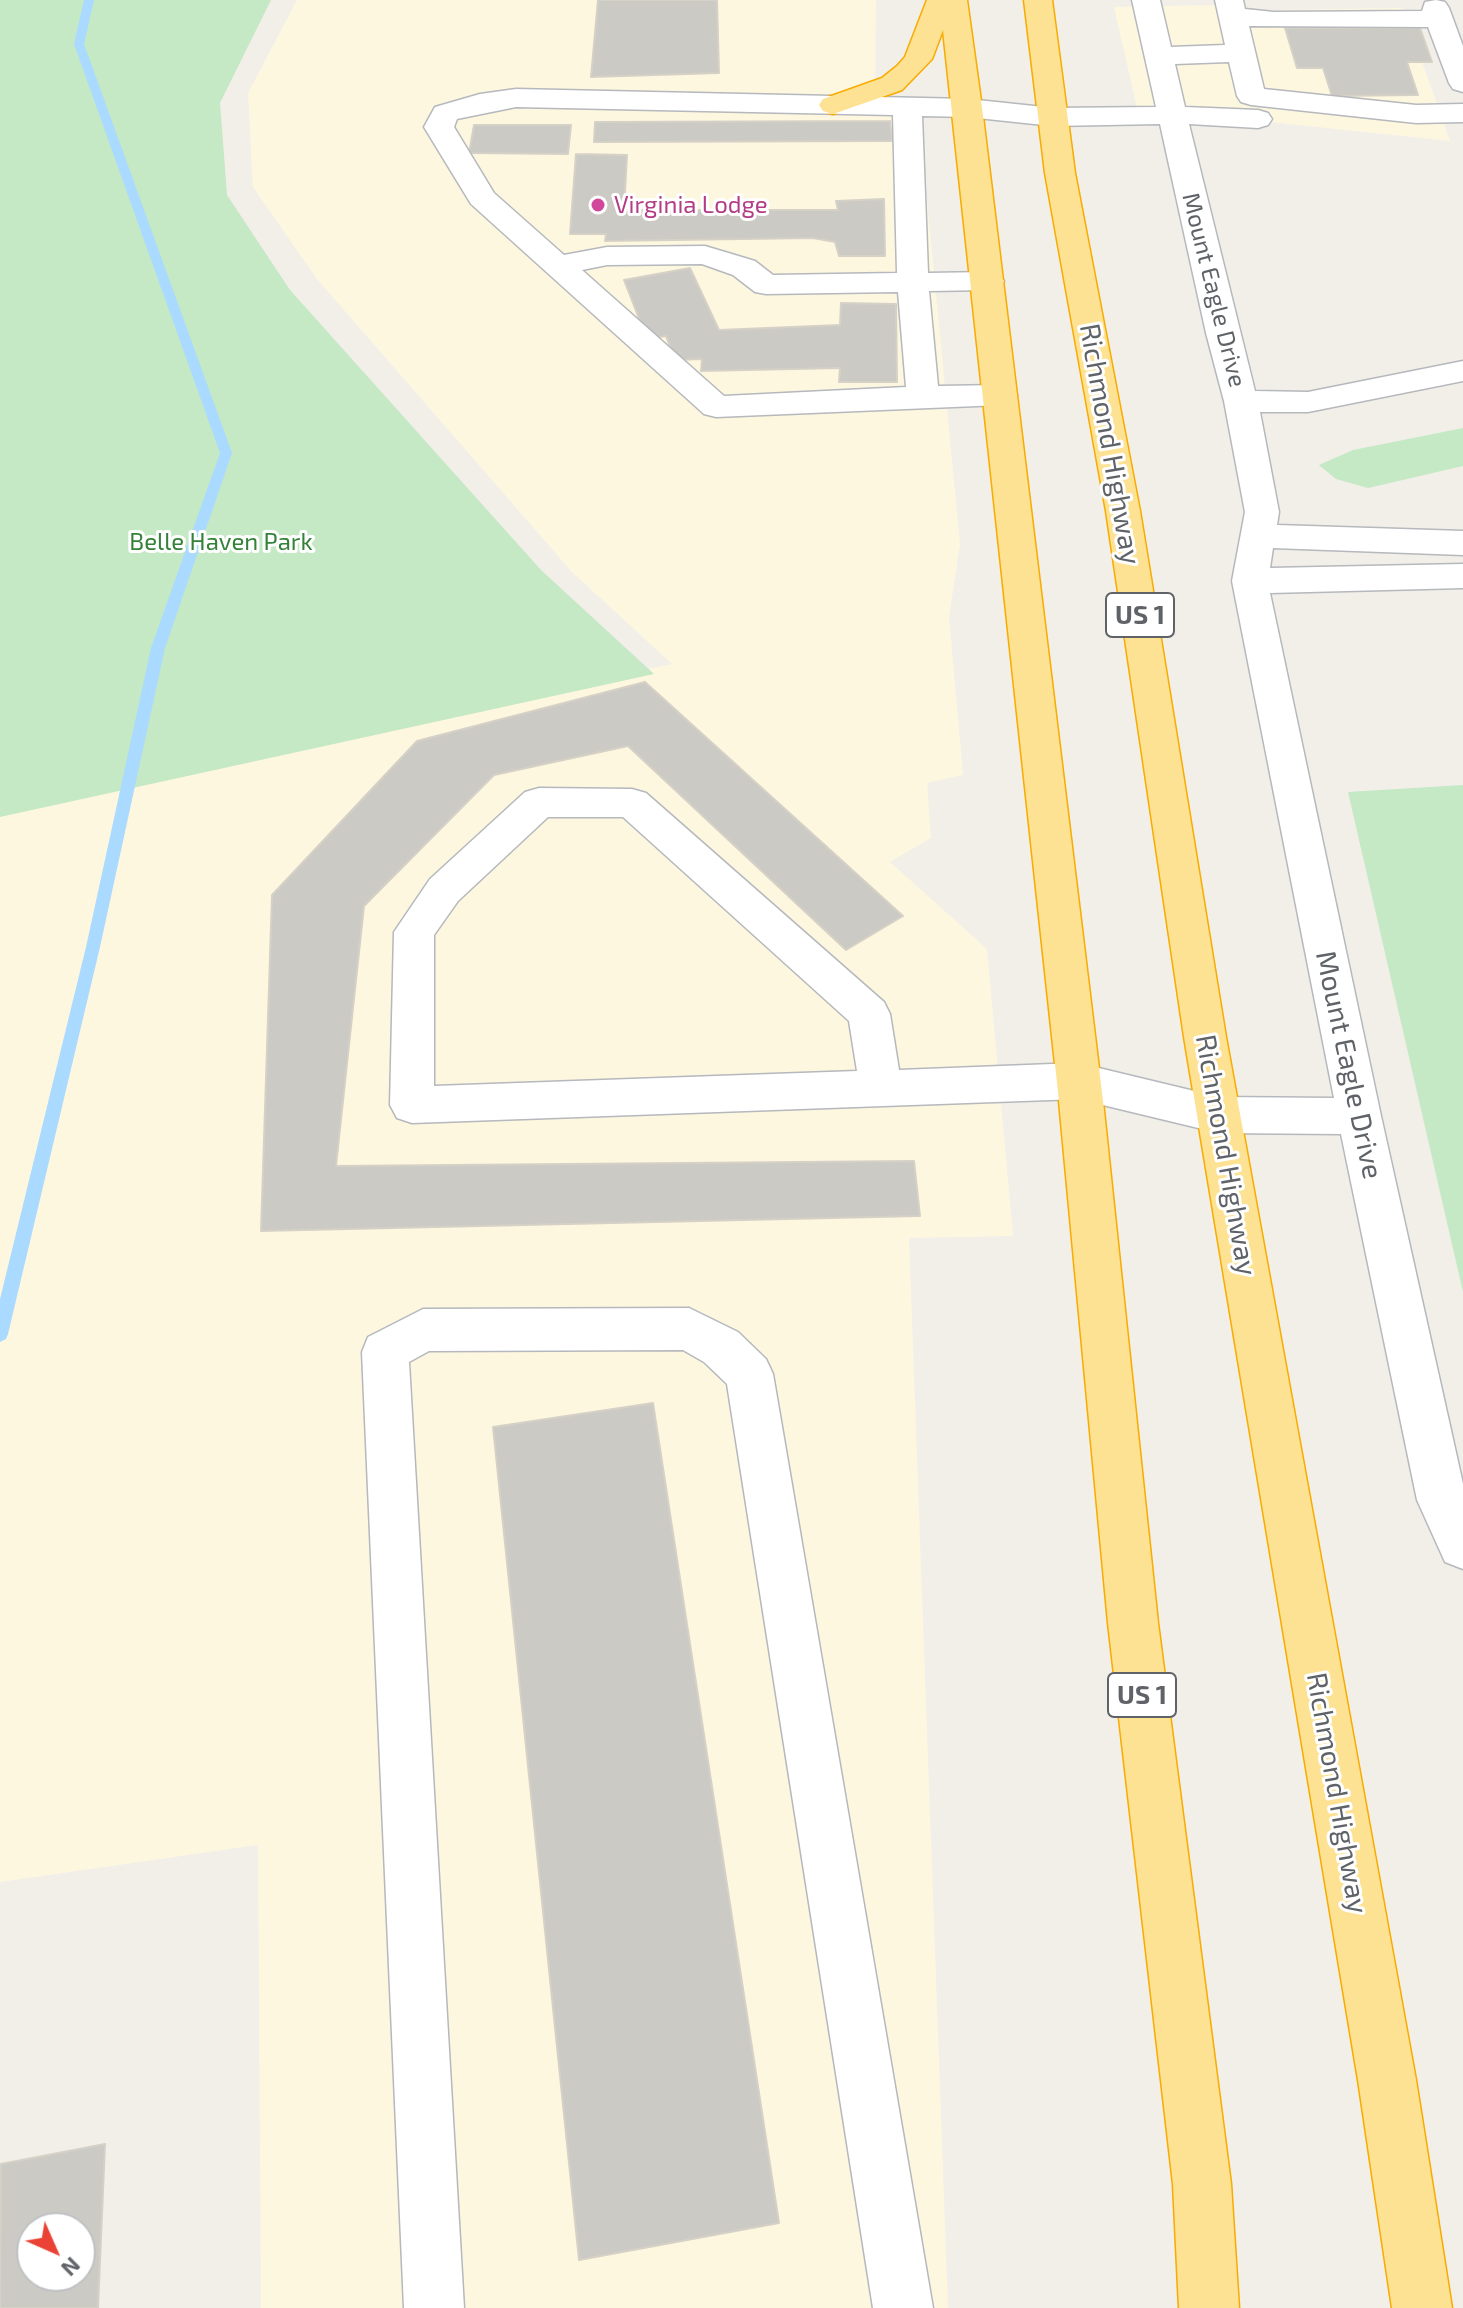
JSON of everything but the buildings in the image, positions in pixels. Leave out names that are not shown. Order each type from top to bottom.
[{"type":"highway","points":[[833,105],[892,84],[907,72],[918,59],[941,0]]},
{"type":"highway","name":"US 1","points":[[953,0],[968,108],[1078,1081],[1133,1623],[1202,2184],[1209,2308]]},
{"type":"highway","name":"Richmond Highway","points":[[1038,0],[1060,173],[1123,511],[1219,1115],[1384,2065],[1422,2308]]},
{"type":"street","name":"Mount Eagle Drive","points":[[1146,0],[1241,401],[1261,524],[1250,581],[1359,1116],[1442,1500],[1463,1545]]},
{"type":"street","points":[[1254,108],[1232,8],[1274,20],[1436,13],[1463,83]]},
{"type":"street","points":[[1159,56],[1242,53]]},
{"type":"street","points":[[1001,395],[716,407],[482,198],[439,127],[445,113],[480,103],[516,98],[968,108],[1053,117],[1254,108],[1463,113]]},
{"type":"street","points":[[907,107],[913,283],[923,397]]},
{"type":"street","points":[[556,266],[607,256],[705,255],[744,268],[766,285],[988,281]]},
{"type":"street","points":[[1241,401],[1308,402],[1463,371]]},
{"type":"street","points":[[1261,524],[1463,520]]},
{"type":"street","points":[[1261,524],[1463,543]]},
{"type":"street","points":[[1250,581],[1463,576]]},
{"type":"street","points":[[881,1088],[869,1014],[632,803],[539,802],[444,890],[414,932],[412,1105],[1078,1081],[1219,1115],[1359,1116]]},
{"type":"street","points":[[434,2308],[385,1352],[423,1330],[689,1329],[721,1347],[749,1374],[903,2308]]},
{"type":"shaded area","points":[[297,0],[876,0],[875,107],[918,107],[960,544],[949,617],[963,775],[927,783],[931,838],[890,862],[987,949],[1013,1236],[909,1238],[948,2308],[261,2308],[258,1845],[0,1882],[0,806],[672,664],[572,572],[317,279],[253,187],[248,93]]},
{"type":"shaded area","points":[[1220,5],[1219,11],[1403,8],[1450,141],[1137,108],[1114,7]]},
{"type":"green space","name":"Belle Haven Park","points":[[0,0],[271,0],[220,103],[227,195],[290,290],[541,570],[654,674],[0,817]]},
{"type":"green space","points":[[1463,428],[1463,466],[1368,488],[1336,479],[1319,465],[1353,450]]},
{"type":"green space","points":[[1463,785],[1463,1292],[1348,792]]},
{"type":"waterway","points":[[0,1334],[93,947],[158,648],[226,453],[79,44],[89,0]]},
{"type":"place","name":"Virginia Lodge","points":[[598,205]]}]
